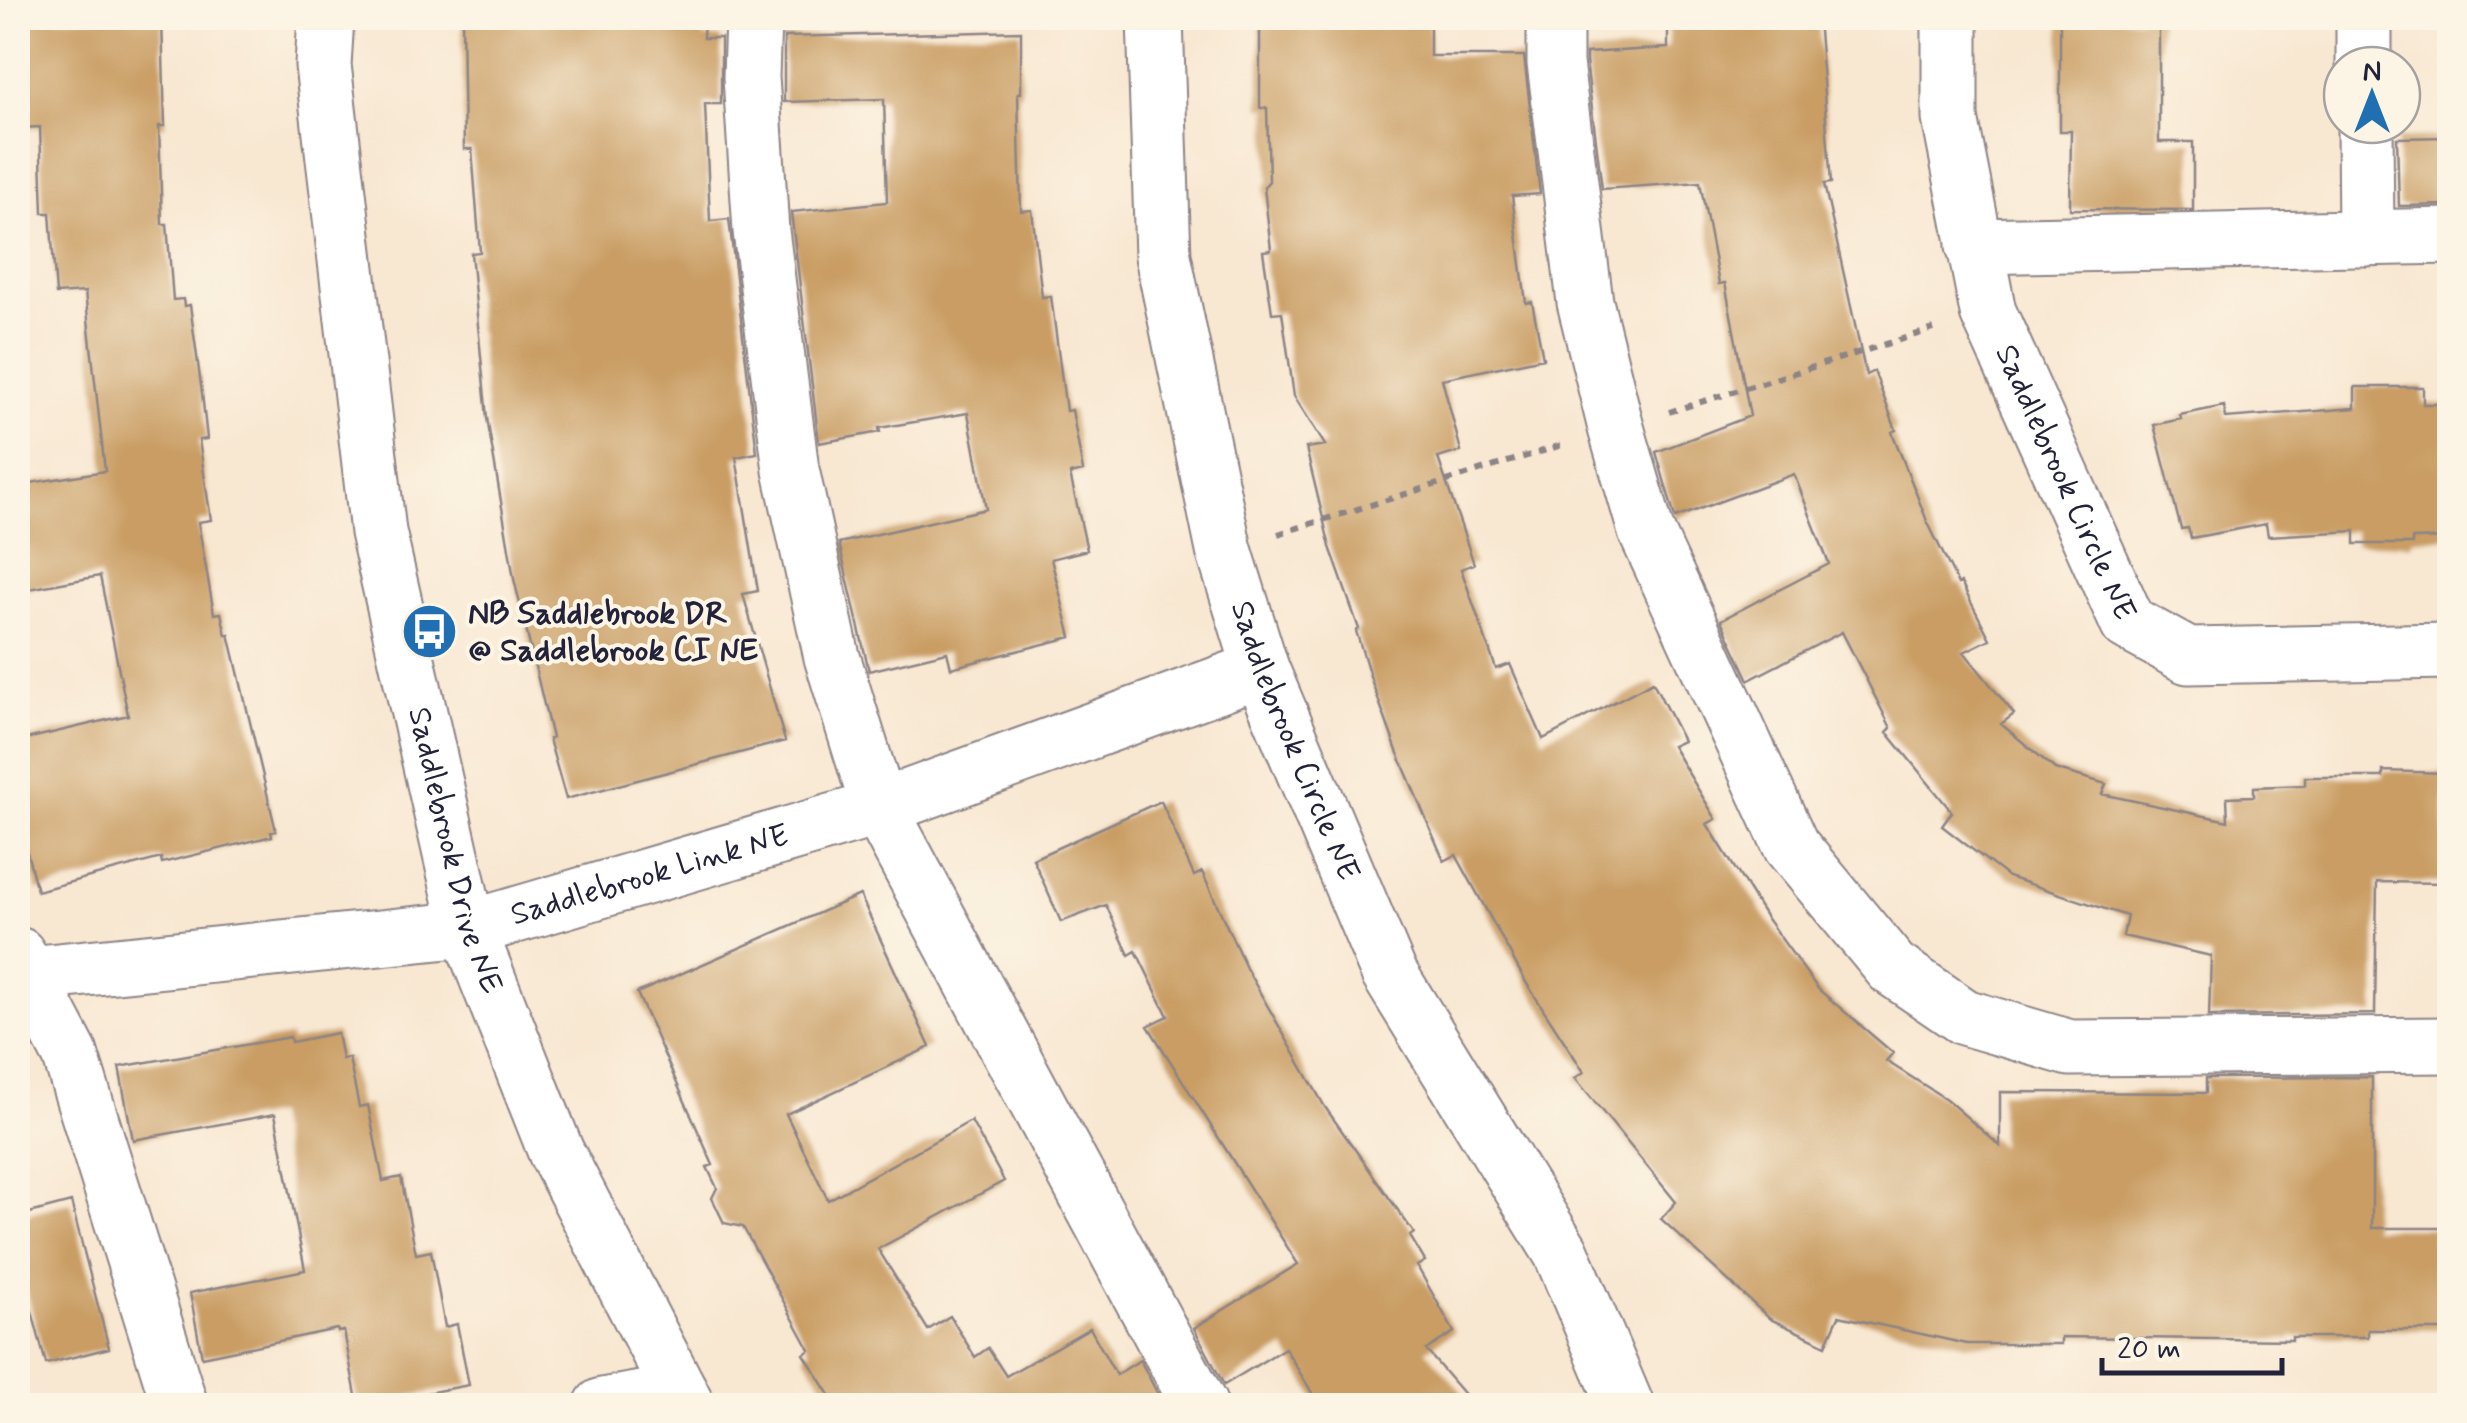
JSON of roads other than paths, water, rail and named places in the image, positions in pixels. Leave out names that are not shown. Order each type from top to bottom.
[{"type":"street","name":"Saddlebrook Drive NE","points":[[326,18],[326,84],[378,532],[468,929],[556,1152],[684,1399]]},
{"type":"street","points":[[753,18],[750,77],[761,231],[791,470],[832,656],[879,808],[1200,1406]]},
{"type":"street","name":"Saddlebrook Circle NE","points":[[1154,18],[1162,256],[1224,550],[1261,669],[1390,973],[1562,1252],[1626,1406]]},
{"type":"street","points":[[1555,18],[1555,63],[1585,302],[1646,532],[1791,846],[1892,968],[1964,1017],[2070,1048],[2450,1046]]},
{"type":"street","name":"Saddlebrook Circle NE","points":[[1950,18],[1950,118],[1988,312],[2128,622],[2188,656],[2450,651]]},
{"type":"street","points":[[2364,18],[2364,45]]},
{"type":"street","points":[[2365,145],[2366,238]]},
{"type":"street","points":[[1974,246],[2450,236]]},
{"type":"street","name":"Saddlebrook Link NE","points":[[21,968],[468,929],[879,808],[1261,669]]},
{"type":"street","points":[[21,968],[70,1054],[180,1406]]},
{"type":"street","points":[[602,1406],[684,1399]]},
{"type":"place","name":"NB Saddlebrook DR @ Saddlebrook CI NE","points":[[429,632]]}]
